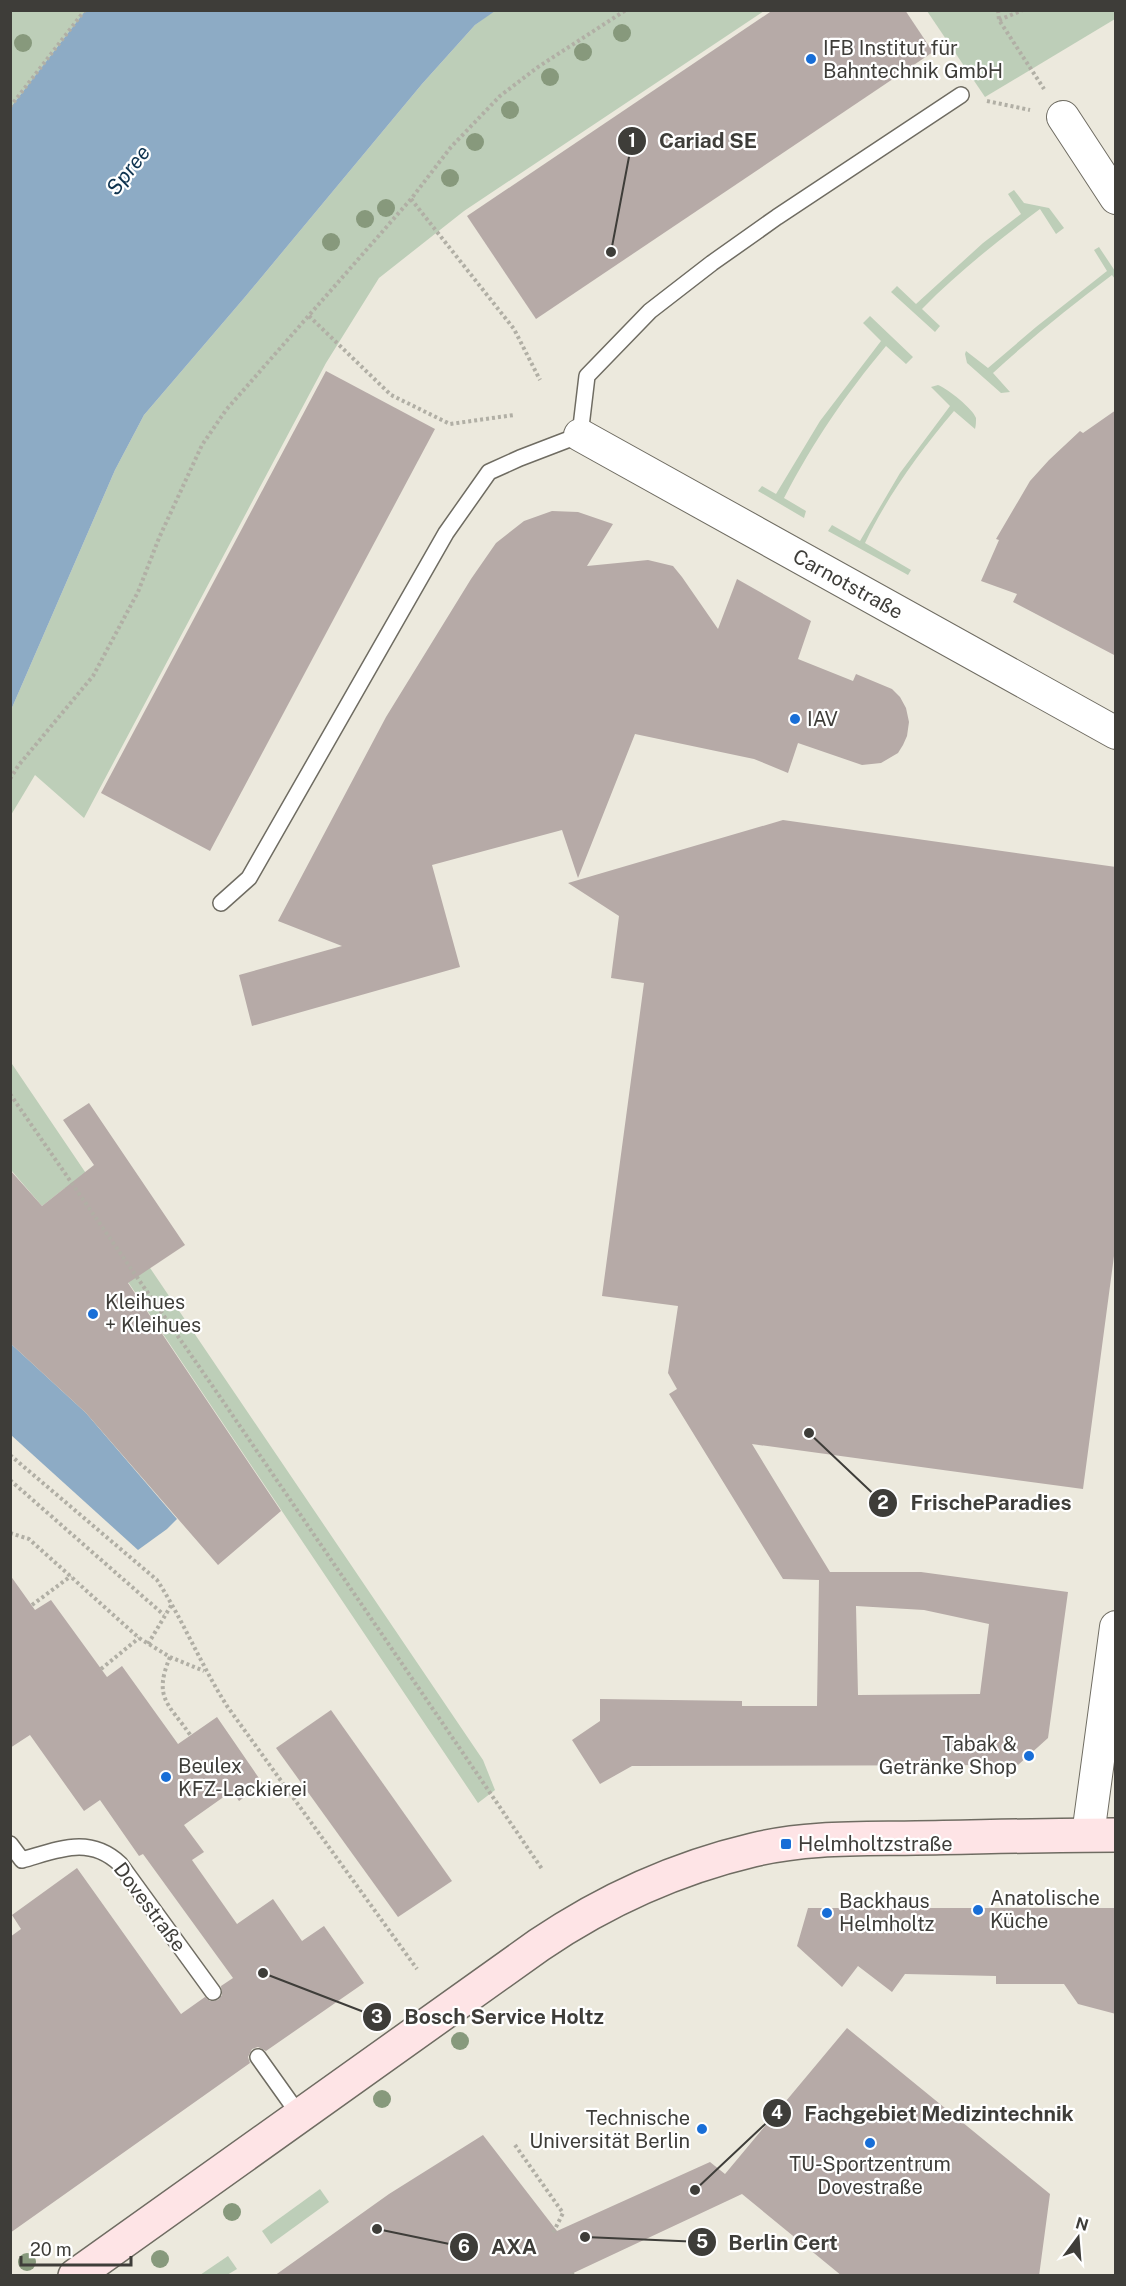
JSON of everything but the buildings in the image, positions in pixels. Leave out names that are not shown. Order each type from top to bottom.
[{"type":"street","points":[[1063,117],[1116,198]]},
{"type":"street","name":"Carnotstraße","points":[[580,435],[1116,733]]},
{"type":"street","points":[[75,2276],[564,1929],[645,1885],[713,1861],[755,1849],[786,1844],[854,1838],[1102,1835],[1116,1627]]},
{"type":"lane","points":[[221,903],[249,878],[446,533],[489,472],[580,435],[586,376],[650,311],[777,217],[961,95]]},
{"type":"lane","name":"Dovestraße","points":[[10,1844],[16,1864],[74,1846],[99,1850],[111,1855],[120,1864],[213,1992]]},
{"type":"lane","points":[[258,2056],[300,2116]]},
{"type":"path","points":[[10,107],[85,10]]},
{"type":"path","points":[[10,779],[18,766],[93,676],[105,656],[138,592],[159,538],[202,445],[226,410],[411,199],[451,147],[500,96],[538,67],[626,10]]},
{"type":"path","points":[[998,10],[999,20],[1063,117]]},
{"type":"path","points":[[999,20],[1023,10]]},
{"type":"path","points":[[961,95],[1063,117]]},
{"type":"path","points":[[411,199],[514,330],[540,380]]},
{"type":"path","points":[[309,316],[391,394],[450,424],[514,415]]},
{"type":"path","points":[[10,1094],[542,1869]]},
{"type":"path","points":[[10,1455],[157,1580],[172,1604],[205,1671],[227,1706],[417,1969]]},
{"type":"path","points":[[10,1480],[164,1615]]},
{"type":"path","points":[[10,1533],[29,1539],[139,1638],[170,1657],[205,1671]]},
{"type":"path","points":[[32,1605],[71,1576]]},
{"type":"path","points":[[148,1644],[172,1604]]},
{"type":"path","points":[[101,1669],[139,1638]]},
{"type":"path","points":[[170,1657],[161,1683],[162,1693],[191,1736]]},
{"type":"path","points":[[515,2145],[563,2213],[553,2233]]},
{"type":"green space","points":[[495,10],[764,11],[464,211],[379,278],[326,363],[84,818],[35,775],[11,815],[11,710],[115,470],[144,415],[422,84],[475,25]]},
{"type":"green space","points":[[1115,10],[1115,19],[985,97],[927,11]]},
{"type":"green space","points":[[11,11],[85,11],[11,107]]},
{"type":"green space","points":[[1014,190],[1024,203],[1049,208],[1064,228],[1056,234],[1040,209],[994,245],[922,309],[940,326],[935,332],[891,292],[897,286],[916,304],[983,243],[1021,214],[1008,194]]},
{"type":"green space","points":[[1099,247],[1115,271],[1115,279],[1112,275],[993,373],[1010,392],[1001,393],[967,363],[966,351],[988,368],[1107,271],[1094,250]]},
{"type":"green space","points":[[870,316],[913,357],[906,364],[886,346],[831,419],[784,498],[806,511],[804,518],[758,491],[762,486],[776,494],[820,421],[881,341],[863,323]]},
{"type":"green space","points":[[938,385],[970,409],[976,418],[975,429],[954,411],[905,474],[865,543],[911,570],[908,575],[828,531],[832,525],[860,541],[900,473],[950,406],[931,387]]},
{"type":"green space","points":[[10,1061],[483,1760],[495,1790],[478,1803],[65,1188],[42,1206],[11,1170]]},
{"type":"green space","points":[[320,2189],[329,2202],[271,2244],[262,2231]]},
{"type":"green space","points":[[228,2256],[237,2269],[227,2275],[200,2275]]},
{"type":"water","name":"Spree","points":[[85,11],[495,11],[475,25],[422,84],[144,415],[115,470],[11,710],[11,107]]},
{"type":"water","points":[[10,1343],[86,1413],[177,1519],[167,1529],[138,1550],[11,1435]]},
{"type":"place","name":"IFB Institut für Bahntechnik GmbH","points":[[811,59]]},
{"type":"place","name":"Cariad SE","points":[[611,252]]},
{"type":"place","name":"IAV","points":[[795,719]]},
{"type":"place","name":"Kleihues + Kleihues","points":[[93,1314]]},
{"type":"place","name":"FrischeParadies","points":[[809,1433]]},
{"type":"place","name":"Tabak & Getränke Shop","points":[[1029,1756]]},
{"type":"place","name":"Beulex KFZ-Lackierei","points":[[166,1777]]},
{"type":"place","name":"Helmholtzstraße","points":[[786,1844]]},
{"type":"place","name":"Anatolische Küche","points":[[978,1910]]},
{"type":"place","name":"Backhaus Helmholtz","points":[[827,1913]]},
{"type":"place","name":"Bosch Service Holtz","points":[[263,1973]]},
{"type":"place","name":"Technische Universität Berlin","points":[[702,2129]]},
{"type":"place","name":"TU-Sportzentrum Dovestraße","points":[[870,2143]]},
{"type":"place","name":"Fachgebiet Medizintechnik","points":[[695,2190]]},
{"type":"place","name":"AXA","points":[[377,2229]]},
{"type":"place","name":"Berlin Cert","points":[[585,2237]]}]
